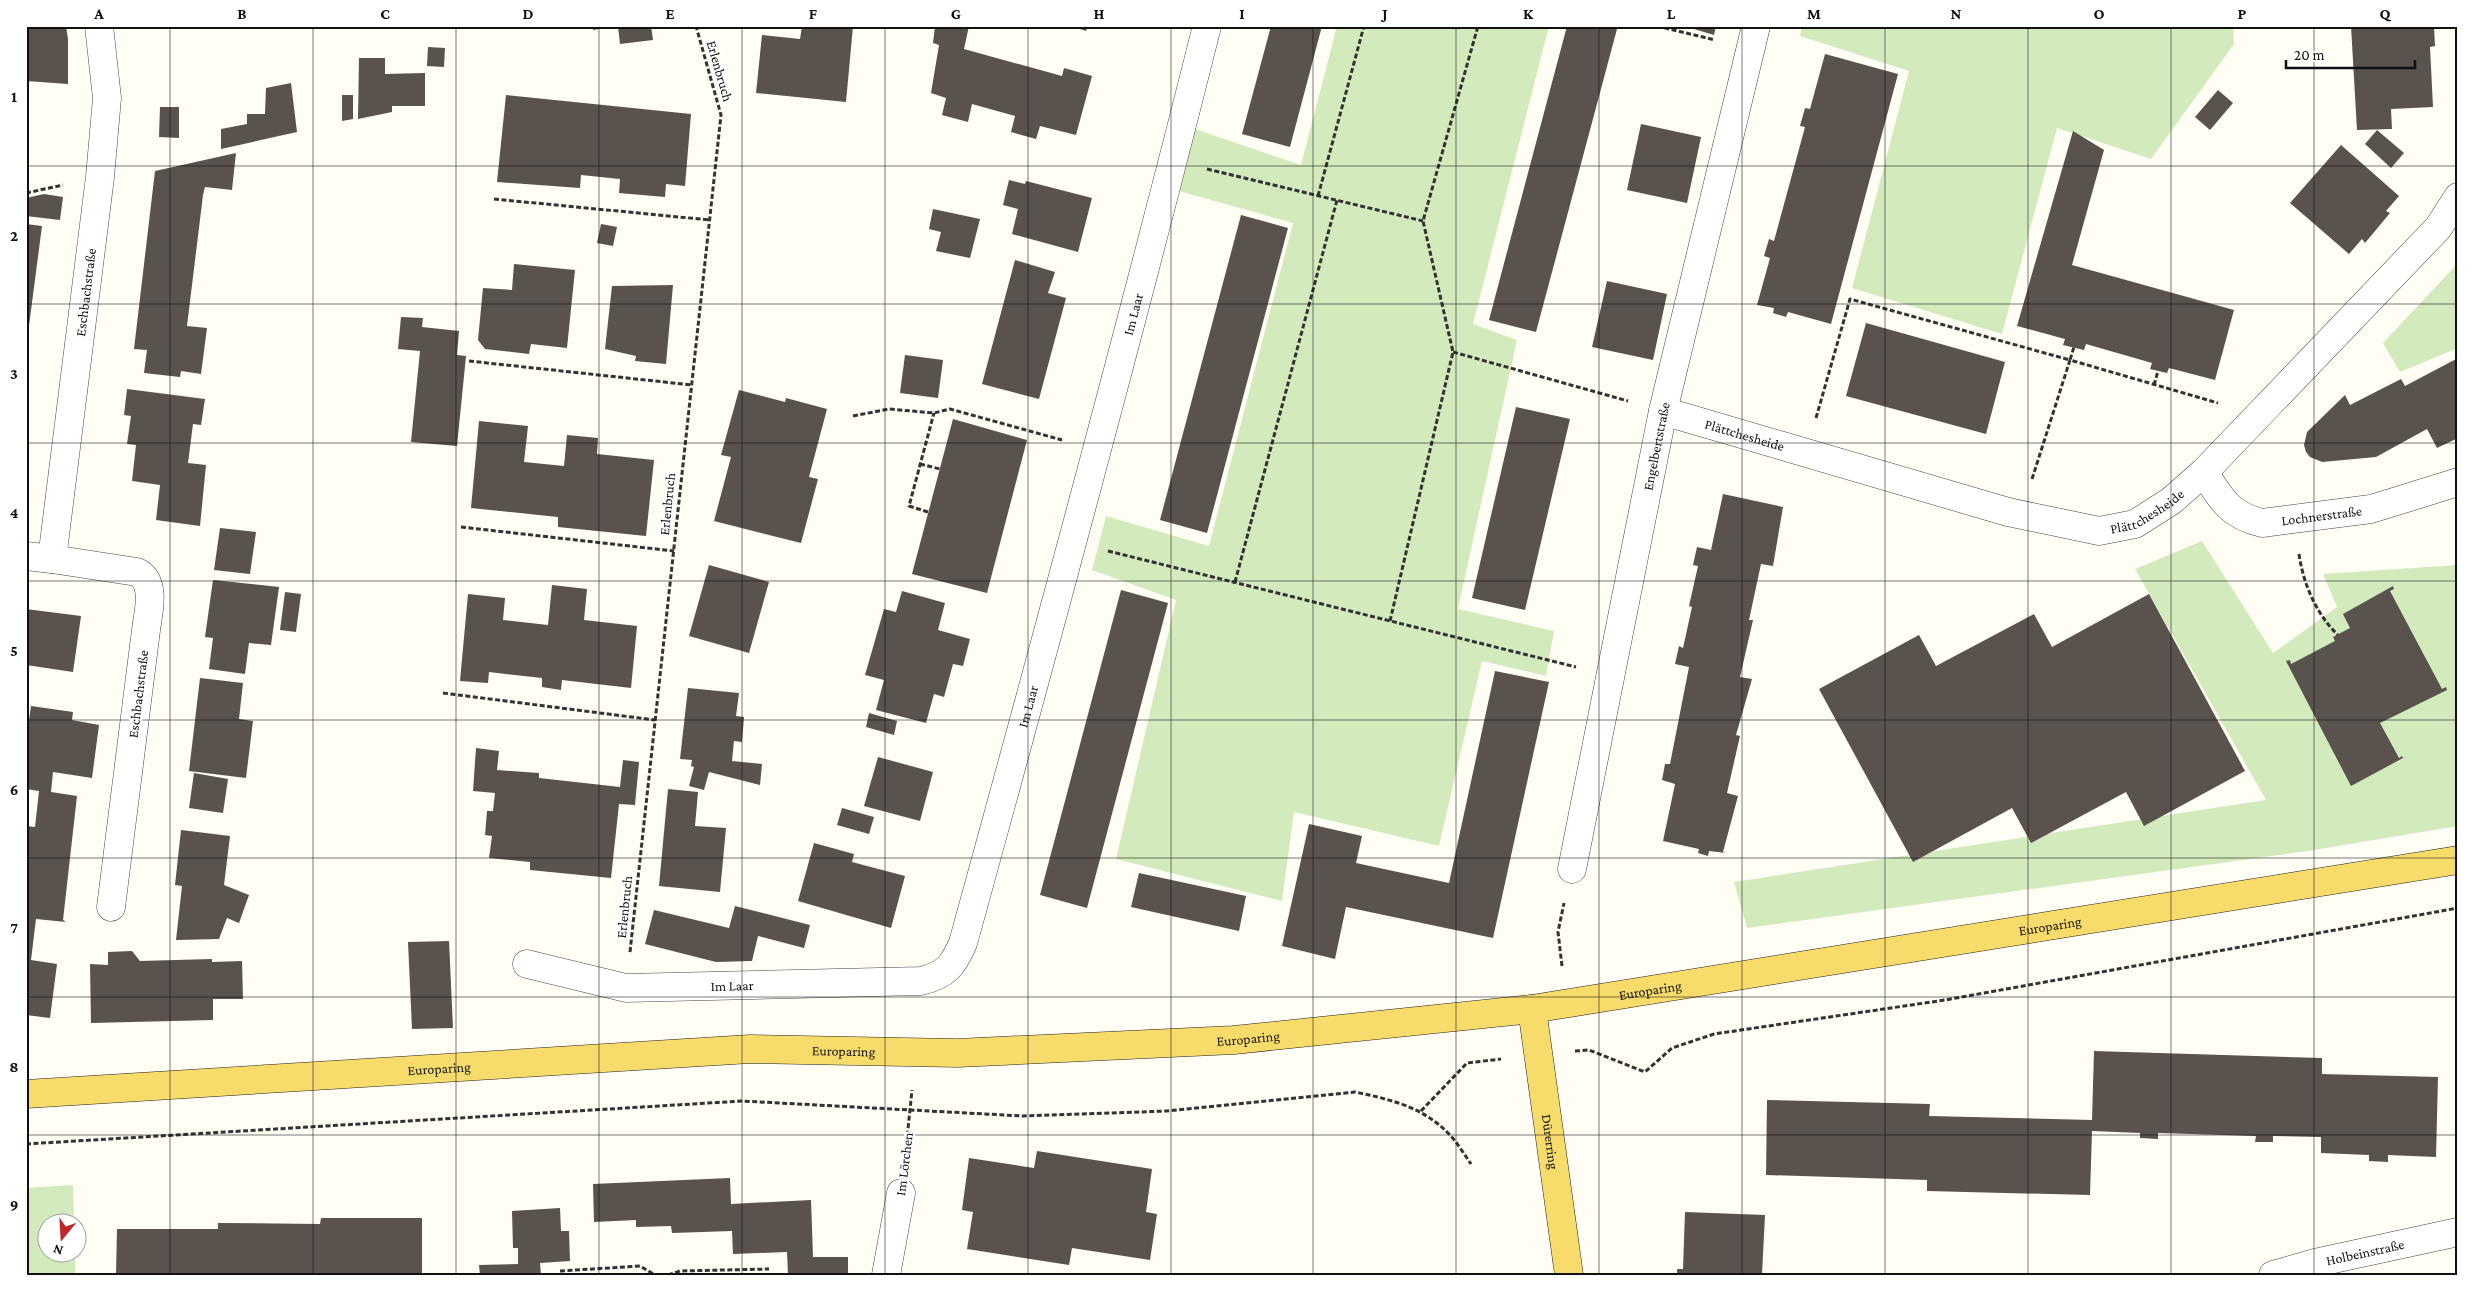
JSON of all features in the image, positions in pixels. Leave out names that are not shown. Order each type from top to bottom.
[{"type":"main road","name":"Europaring","points":[[26,1094],[750,1049],[957,1053],[1234,1040],[1532,1009],[2458,860]]},
{"type":"main road","name":"Dürerring","points":[[1532,1009],[1569,1275]]},
{"type":"street","name":"Eschbachstraße","points":[[99,26],[107,98],[101,167],[39,557],[137,572],[142,575],[149,585],[146,630],[111,907]]},
{"type":"street","name":"Im Laar","points":[[527,964],[626,988],[921,981],[935,977],[954,964],[963,943],[1074,543],[1096,450],[1207,26]]},
{"type":"street","name":"Engelbertstraße","points":[[1572,869],[1663,411],[1753,37]]},
{"type":"street","name":"Plättchesheide","points":[[1663,411],[2021,514],[2099,531],[2135,524],[2171,501],[2204,472],[2438,228],[2458,197]]},
{"type":"street","name":"Lochnerstraße","points":[[2204,472],[2224,503],[2236,514],[2247,520],[2262,523],[2371,509],[2458,482]]},
{"type":"street","name":"Im Lörchen","points":[[886,1275],[901,1193]]},
{"type":"street","name":"Holbeinstraße","points":[[2273,1275],[2315,1263],[2458,1232]]},
{"type":"path","name":"Erlenbruch","points":[[626,988],[721,115],[696,26]]},
{"type":"path","points":[[1318,196],[1364,26]]},
{"type":"path","points":[[1390,621],[1453,352],[1423,221],[1478,26]]},
{"type":"path","points":[[1657,26],[1753,37]]},
{"type":"path","points":[[1173,161],[1423,221]]},
{"type":"path","points":[[494,199],[710,220]]},
{"type":"path","points":[[1234,582],[1337,200]]},
{"type":"path","points":[[1806,453],[1850,298],[2258,414]]},
{"type":"path","points":[[2021,514],[2074,347]]},
{"type":"path","points":[[1453,352],[1663,411]]},
{"type":"path","points":[[469,361],[692,385]]},
{"type":"path","points":[[2154,385],[2158,371]]},
{"type":"path","points":[[853,416],[890,409],[934,413],[950,409],[1096,450]]},
{"type":"path","points":[[928,512],[909,506],[934,413]]},
{"type":"path","points":[[920,464],[940,469]]},
{"type":"path","points":[[2295,518],[2302,575],[2327,624],[2338,635]]},
{"type":"path","points":[[461,527],[674,551]]},
{"type":"path","points":[[1074,543],[1610,676]]},
{"type":"path","points":[[443,693],[655,720]]},
{"type":"path","points":[[1565,1003],[1558,932],[1572,869]]},
{"type":"path","points":[[1645,1072],[1672,1048],[1714,1034],[1945,1000],[2458,908]]},
{"type":"path","name":"Im Lörchen","points":[[901,1193],[916,1052]]},
{"type":"path","points":[[26,1144],[742,1101],[1023,1116],[1167,1111],[1356,1092],[1385,1098],[1420,1111],[1448,1133],[1471,1164]]},
{"type":"path","points":[[560,1271],[640,1266],[655,1275]]},
{"type":"path","points":[[668,1275],[680,1270],[769,1268]]},
{"type":"green space","points":[[1337,26],[1549,26],[1473,324],[1517,340],[1458,609],[1554,631],[1546,676],[1482,661],[1439,846],[1294,812],[1282,901],[1116,859],[1176,600],[1092,570],[1106,516],[1209,546],[1293,223],[1179,191],[1195,129],[1301,165]]},
{"type":"green space","points":[[1802,26],[2233,26],[2234,44],[2151,159],[2057,128],[2002,334],[1852,288],[1909,71],[1800,36]]},
{"type":"green space","points":[[2458,263],[2458,348],[2400,372],[2383,343]]},
{"type":"green space","points":[[2202,541],[2273,653],[2337,607],[2323,574],[2458,565],[2458,826],[2308,851],[1747,928],[1734,882],[2266,800],[2135,569]]},
{"type":"green space","points":[[73,1185],[74,1214],[38,1214],[38,1264],[75,1264],[75,1275],[26,1275],[26,1188]]},
{"type":"building","points":[[26,26],[66,26],[68,39],[68,84],[26,81]]},
{"type":"building","points":[[593,26],[611,26],[611,27],[593,30]]},
{"type":"building","points":[[618,26],[651,26],[653,40],[620,44]]},
{"type":"building","points":[[802,26],[853,26],[846,102],[756,93],[762,35],[800,39]]},
{"type":"building","points":[[935,26],[969,26],[964,49],[1062,76],[1064,68],[1092,76],[1076,135],[1040,126],[1036,139],[1011,132],[1015,116],[972,104],[968,122],[942,115],[946,98],[931,93],[939,45],[933,43]]},
{"type":"building","points":[[1071,26],[1088,26],[1086,31]]},
{"type":"building","points":[[1271,26],[1322,26],[1290,147],[1242,134]]},
{"type":"building","points":[[1567,26],[1607,26],[1617,29],[1536,332],[1489,320]]},
{"type":"building","points":[[1684,26],[1716,26],[1714,35]]},
{"type":"building","points":[[2351,26],[2434,26],[2435,46],[2430,47],[2433,107],[2391,109],[2392,129],[2357,130]]},
{"type":"building","points":[[428,47],[445,48],[444,67],[427,66]]},
{"type":"building","points":[[1825,54],[1898,74],[1831,324],[1788,312],[1786,317],[1773,313],[1774,308],[1757,305],[1770,258],[1764,256],[1769,239],[1774,241],[1805,127],[1800,126],[1805,108],[1810,109]]},
{"type":"building","points":[[359,58],[385,58],[385,74],[425,73],[425,106],[392,106],[392,112],[358,119]]},
{"type":"building","points":[[291,83],[297,132],[221,149],[221,129],[247,124],[247,114],[265,114],[266,88]]},
{"type":"building","points":[[2218,90],[2233,103],[2210,130],[2195,117]]},
{"type":"building","points":[[342,95],[353,95],[353,119],[342,121]]},
{"type":"building","points":[[506,95],[691,114],[685,186],[666,184],[665,197],[619,193],[620,179],[581,175],[580,188],[497,182]]},
{"type":"building","points":[[160,107],[179,107],[179,138],[159,137]]},
{"type":"building","points":[[1641,124],[1701,137],[1687,203],[1627,190]]},
{"type":"building","points":[[2377,130],[2404,153],[2391,168],[2365,144]]},
{"type":"building","points":[[2073,131],[2104,150],[2072,265],[2234,310],[2215,380],[2169,368],[2167,373],[2150,369],[2152,363],[2086,344],[2084,350],[2063,345],[2065,339],[2017,326]]},
{"type":"building","points":[[2341,145],[2399,196],[2386,211],[2390,213],[2365,243],[2362,239],[2349,254],[2290,203]]},
{"type":"building","points":[[236,153],[232,190],[205,187],[203,195],[187,326],[207,328],[201,374],[181,371],[180,377],[144,373],[147,350],[134,349],[155,171]]},
{"type":"building","points":[[1009,180],[1025,184],[1026,181],[1092,198],[1078,252],[1012,234],[1018,209],[1003,205]]},
{"type":"building","points":[[44,194],[63,197],[60,220],[26,216],[26,198]]},
{"type":"building","points":[[933,209],[980,219],[970,258],[936,251],[941,232],[929,229]]},
{"type":"building","points":[[1241,215],[1288,228],[1207,533],[1160,520]]},
{"type":"building","points":[[26,224],[42,226],[27,341],[26,341]]},
{"type":"building","points":[[601,224],[617,227],[613,246],[597,243]]},
{"type":"building","points":[[1015,260],[1055,272],[1048,293],[1066,298],[1039,399],[982,384]]},
{"type":"building","points":[[514,264],[575,270],[567,348],[531,344],[529,354],[485,349],[478,340],[483,288],[512,290]]},
{"type":"building","points":[[1607,281],[1667,294],[1653,360],[1592,347]]},
{"type":"building","points":[[673,285],[666,364],[635,361],[636,356],[605,349],[612,286]]},
{"type":"building","points":[[401,317],[423,318],[422,327],[459,331],[457,355],[466,356],[457,446],[411,442],[420,351],[398,349]]},
{"type":"building","points":[[1866,323],[2005,362],[1986,434],[1846,396]]},
{"type":"building","points":[[905,355],[943,360],[938,398],[900,393]]},
{"type":"building","points":[[2458,358],[2458,438],[2437,448],[2427,429],[2376,457],[2322,462],[2310,457],[2306,452],[2304,445],[2307,432],[2345,395],[2350,405],[2401,379],[2405,386]]},
{"type":"building","points":[[127,389],[205,399],[201,425],[193,424],[188,463],[206,465],[200,526],[156,520],[160,485],[132,481],[136,445],[127,444],[131,416],[124,415]]},
{"type":"building","points":[[739,390],[785,402],[786,398],[827,409],[809,477],[818,479],[801,543],[714,521],[731,457],[721,455]]},
{"type":"building","points":[[1516,407],[1570,419],[1525,610],[1472,598]]},
{"type":"building","points":[[953,419],[1027,440],[987,593],[912,574]]},
{"type":"building","points":[[479,421],[528,426],[524,462],[564,466],[567,435],[598,438],[597,454],[654,460],[646,536],[558,527],[558,517],[471,508]]},
{"type":"building","points":[[1723,494],[1783,507],[1773,566],[1761,564],[1749,620],[1753,620],[1740,677],[1752,679],[1736,735],[1740,736],[1727,793],[1738,796],[1723,852],[1726,853],[1709,851],[1708,856],[1698,853],[1699,849],[1663,841],[1675,784],[1662,780],[1665,764],[1670,764],[1689,667],[1675,664],[1679,646],[1683,648],[1692,607],[1689,606],[1698,566],[1693,565],[1697,547],[1711,550]]},
{"type":"building","points":[[220,528],[256,532],[250,574],[214,570]]},
{"type":"building","points":[[709,565],[769,582],[749,653],[689,636]]},
{"type":"building","points":[[213,580],[279,587],[271,645],[249,643],[245,674],[209,669],[213,638],[205,637]]},
{"type":"building","points":[[552,585],[587,589],[584,620],[637,626],[631,688],[562,680],[561,690],[542,687],[542,678],[489,672],[488,683],[460,681],[468,594],[505,598],[503,620],[548,625]]},
{"type":"building","points":[[2393,586],[2394,589],[2390,591],[2442,689],[2446,687],[2447,690],[2380,723],[2399,758],[2402,756],[2403,758],[2351,786],[2286,661],[2290,660],[2291,664],[2335,641],[2333,637],[2350,628],[2343,614]]},
{"type":"building","points":[[1121,590],[1168,603],[1087,908],[1040,895]]},
{"type":"building","points":[[902,591],[945,603],[938,630],[970,639],[963,666],[953,664],[944,697],[934,694],[926,723],[876,710],[884,680],[865,675],[884,609],[896,612]]},
{"type":"building","points":[[285,592],[301,594],[296,632],[280,630]]},
{"type":"building","points":[[2149,594],[2245,771],[2144,826],[2126,792],[2031,843],[2012,808],[1913,862],[1819,689],[1919,635],[1936,666],[2034,614],[2052,647]]},
{"type":"building","points":[[26,609],[81,616],[73,672],[26,665]]},
{"type":"building","points":[[1495,671],[1549,682],[1493,938],[1346,907],[1335,959],[1282,946],[1309,824],[1362,836],[1356,863],[1449,883]]},
{"type":"building","points":[[200,678],[243,683],[239,719],[253,721],[246,778],[189,771]]},
{"type":"building","points":[[688,688],[739,693],[736,716],[744,717],[742,742],[734,741],[732,761],[762,764],[760,785],[709,772],[704,790],[689,786],[694,767],[691,766],[692,760],[680,759]]},
{"type":"building","points":[[31,706],[73,712],[72,720],[99,725],[92,778],[53,772],[51,792],[77,796],[63,920],[66,922],[36,919],[31,960],[57,964],[50,1018],[26,1015],[26,826],[35,827],[39,791],[26,789],[26,740]]},
{"type":"building","points":[[869,713],[897,721],[894,735],[866,727]]},
{"type":"building","points":[[476,748],[499,751],[497,770],[539,773],[539,778],[620,787],[623,760],[639,762],[635,805],[619,804],[611,878],[530,870],[530,862],[489,858],[492,836],[485,835],[487,811],[493,811],[495,793],[473,791]]},
{"type":"building","points":[[878,757],[933,772],[920,821],[864,806]]},
{"type":"building","points":[[194,773],[228,779],[223,813],[189,808]]},
{"type":"building","points":[[668,789],[698,792],[695,826],[726,828],[720,892],[659,886]]},
{"type":"building","points":[[842,808],[874,817],[869,834],[837,825]]},
{"type":"building","points":[[181,830],[230,836],[224,885],[249,895],[239,923],[227,918],[219,939],[176,940],[182,886],[175,885]]},
{"type":"building","points":[[814,843],[854,854],[852,862],[905,876],[891,928],[798,901]]},
{"type":"building","points":[[1139,873],[1246,896],[1239,931],[1131,907]]},
{"type":"building","points":[[735,906],[810,925],[804,948],[758,936],[752,961],[716,962],[645,944],[654,910],[729,928]]},
{"type":"building","points":[[449,941],[453,1028],[412,1029],[408,942]]},
{"type":"building","points":[[132,951],[140,961],[212,959],[212,962],[242,961],[243,999],[213,999],[213,1020],[91,1023],[90,964],[108,965],[108,952]]},
{"type":"building","points":[[2094,1051],[2322,1058],[2322,1074],[2438,1077],[2436,1157],[2388,1155],[2388,1162],[2369,1161],[2369,1155],[2321,1153],[2321,1137],[2273,1136],[2273,1142],[2255,1142],[2256,1136],[2158,1133],[2158,1139],[2140,1138],[2140,1133],[2092,1131],[2090,1195],[1927,1191],[1927,1180],[1766,1175],[1767,1100],[1930,1104],[1929,1116],[2092,1120]]},
{"type":"building","points":[[1037,1151],[1152,1169],[1146,1212],[1157,1214],[1150,1260],[1072,1248],[1069,1265],[967,1249],[973,1212],[962,1210],[969,1158],[1034,1168]]},
{"type":"building","points":[[730,1178],[731,1204],[811,1200],[813,1257],[848,1257],[848,1275],[788,1275],[787,1252],[733,1254],[732,1231],[672,1233],[671,1226],[636,1227],[636,1220],[594,1222],[593,1184]]},
{"type":"building","points":[[560,1208],[561,1231],[569,1231],[570,1261],[540,1263],[541,1275],[480,1275],[479,1265],[518,1264],[518,1248],[513,1248],[512,1211]]},
{"type":"building","points":[[1685,1212],[1765,1215],[1762,1275],[1677,1275],[1677,1269],[1683,1269]]},
{"type":"building","points":[[321,1218],[422,1218],[422,1275],[116,1275],[117,1229],[218,1229],[218,1223],[320,1224]]}]
